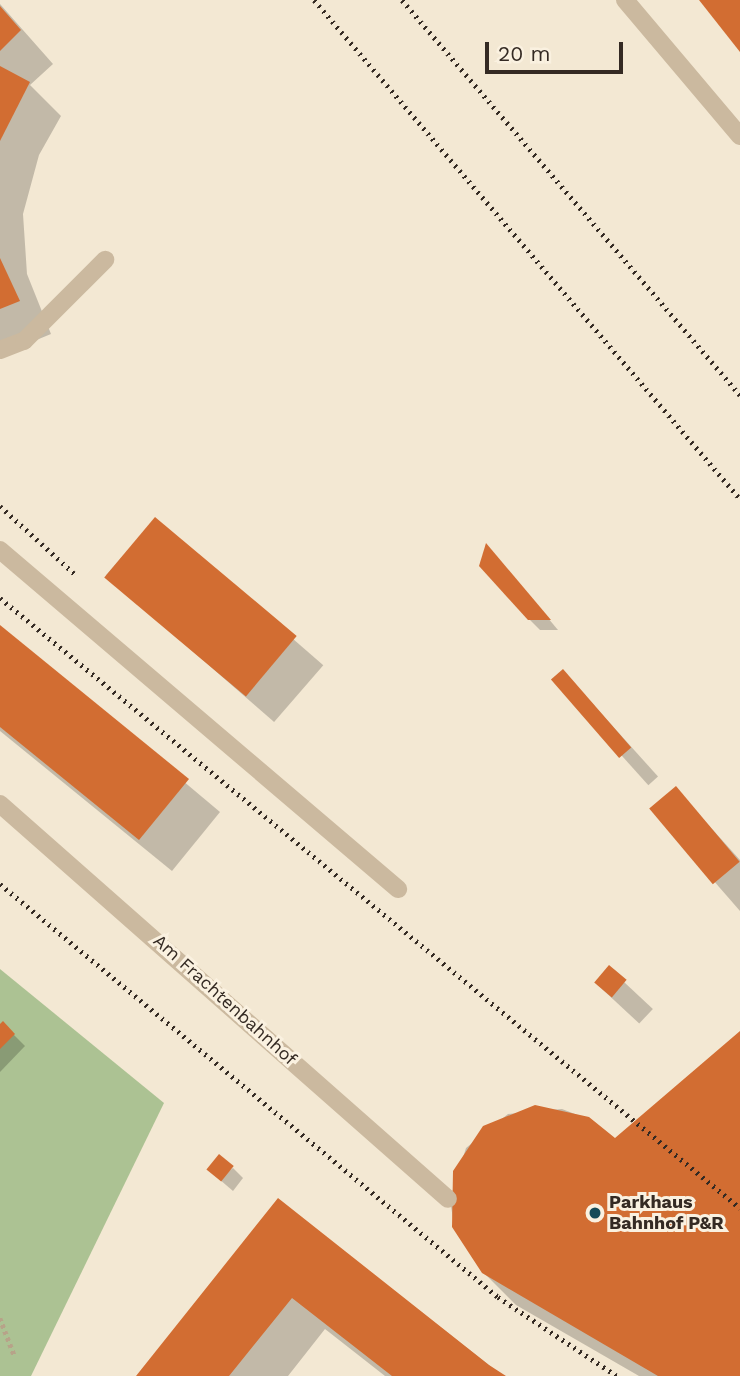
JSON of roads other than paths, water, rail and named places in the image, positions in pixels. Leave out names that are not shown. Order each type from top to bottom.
[{"type":"street","points":[[625,0],[740,136]]},
{"type":"street","points":[[0,351],[24,341],[105,260]]},
{"type":"street","points":[[0,550],[398,889]]},
{"type":"street","name":"Am Frachtenbahnhof","points":[[0,804],[448,1199]]},
{"type":"railway","points":[[314,0],[740,499]]},
{"type":"railway","points":[[402,0],[740,395]]},
{"type":"railway","points":[[0,506],[77,576]]},
{"type":"railway","points":[[0,598],[740,1208]]},
{"type":"railway","points":[[0,884],[498,1297],[617,1376]]},
{"type":"place","name":"Parkhaus Bahnhof P&R","points":[[595,1213]]}]
